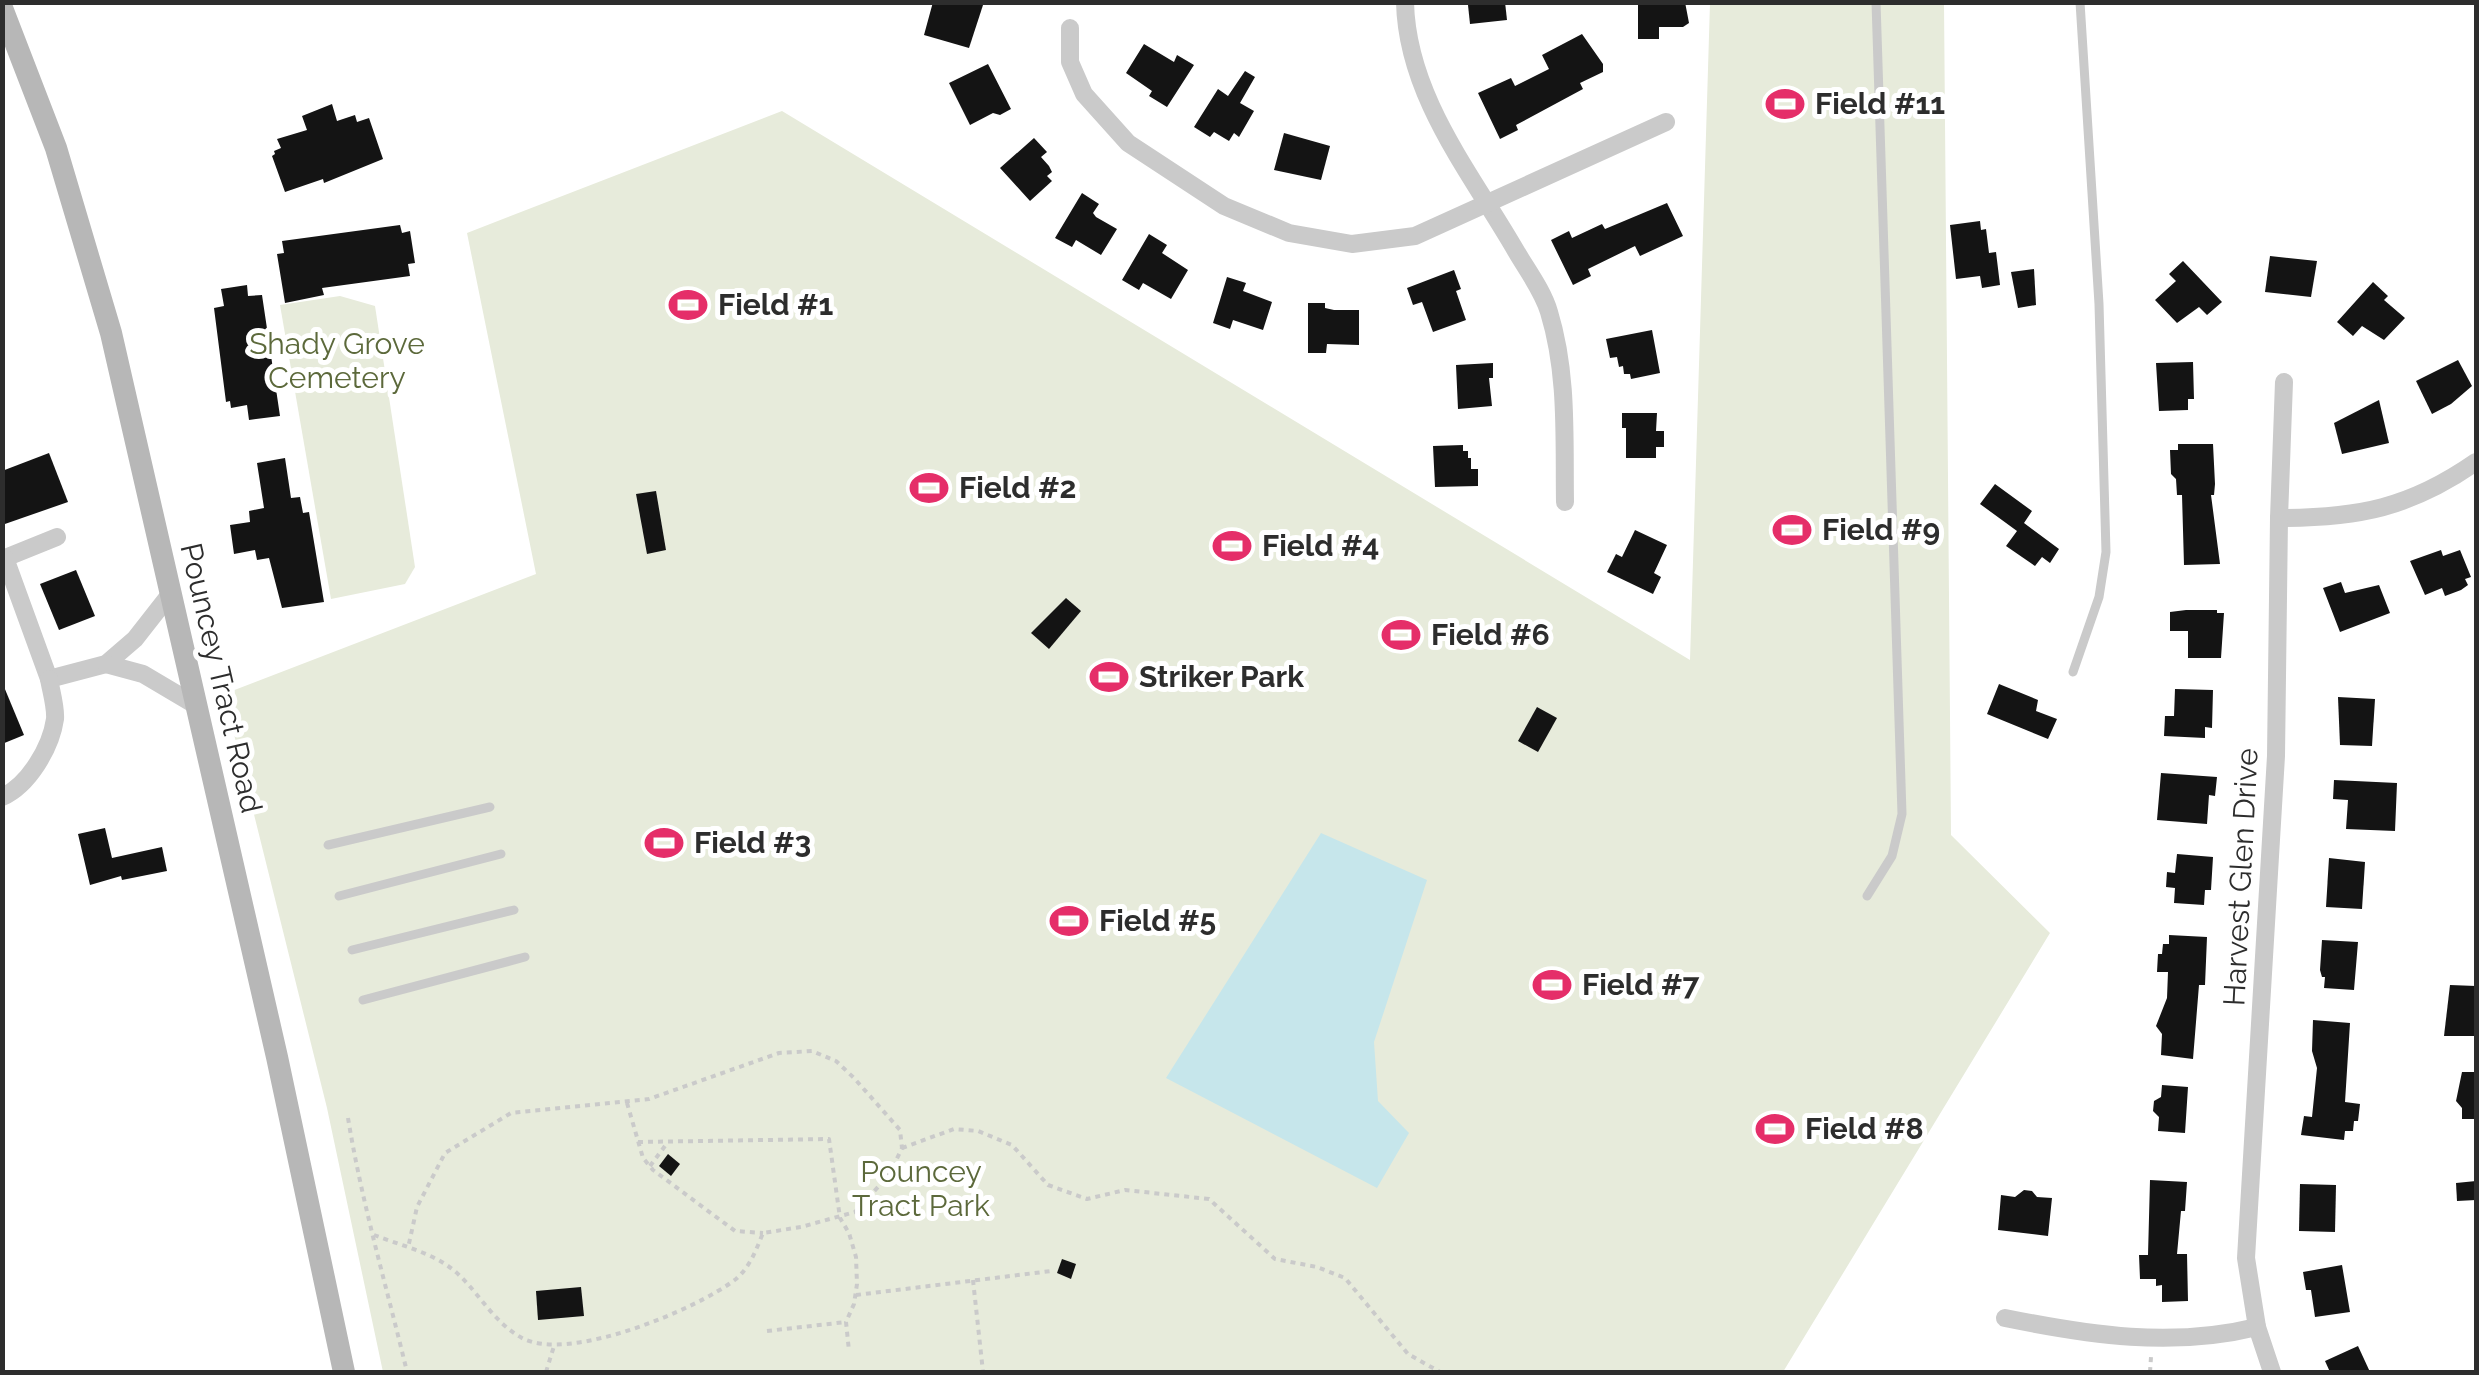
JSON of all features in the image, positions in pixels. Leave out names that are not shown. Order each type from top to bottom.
[{"type":"main road","name":"Pouncey Tract Road","points":[[2,8],[79,220],[111,333],[344,1372]]},
{"type":"street","points":[[1406,2],[1406,26],[1415,66],[1433,112],[1548,308],[1564,380],[1564,502]]},
{"type":"street","points":[[1070,28],[1070,62],[1084,94],[1128,143],[1224,206],[1290,233],[1352,244],[1416,236],[1666,122]]},
{"type":"street","name":"Harvest Glen Drive","points":[[2272,1372],[2257,1328],[2246,1258],[2276,756],[2278,518],[2284,382]]},
{"type":"street","points":[[2278,518],[2327,518],[2384,509],[2448,482],[2476,462]]},
{"type":"street","points":[[2,797],[12,792],[42,758],[55,717],[49,678],[4,558],[57,537]]},
{"type":"street","points":[[49,678],[106,664],[134,640],[171,592]]},
{"type":"street","points":[[106,664],[143,674],[197,706]]},
{"type":"street","points":[[2005,1318],[2104,1337],[2153,1339],[2224,1336],[2257,1328]]},
{"type":"lane","points":[[1867,896],[1892,856],[1902,814],[1876,2]]},
{"type":"lane","points":[[2073,672],[2099,597],[2106,552],[2099,304],[2080,2]]},
{"type":"lane","points":[[328,845],[490,807]]},
{"type":"lane","points":[[339,896],[501,854]]},
{"type":"lane","points":[[352,950],[514,910]]},
{"type":"lane","points":[[363,1000],[524,957]]},
{"type":"path","points":[[408,1248],[418,1207],[446,1153],[511,1112],[649,1100],[779,1052],[812,1051],[836,1061],[900,1130],[902,1148],[889,1175],[855,1212],[763,1233],[735,1231],[643,1158],[628,1103]]},
{"type":"path","points":[[348,1118],[359,1189],[407,1372]]},
{"type":"path","points":[[902,1148],[954,1129],[978,1131],[1012,1145],[1048,1184],[1087,1199],[1125,1190],[1209,1199],[1275,1259],[1317,1267],[1344,1278],[1408,1354],[1440,1372]]},
{"type":"path","points":[[638,1142],[829,1139],[840,1218],[856,1257],[856,1295],[846,1322],[849,1351]]},
{"type":"path","points":[[650,1166],[669,1141]]},
{"type":"path","points":[[374,1235],[446,1264],[486,1310],[522,1338],[554,1346],[641,1328],[702,1298],[736,1278],[750,1263],[763,1233]]},
{"type":"path","points":[[856,1295],[1050,1270]]},
{"type":"path","points":[[974,1280],[983,1372]]},
{"type":"path","points":[[767,1330],[846,1322]]},
{"type":"path","points":[[546,1372],[554,1346]]},
{"type":"green space","name":"Striker Park","points":[[1710,3],[1944,3],[1951,835],[2050,933],[1783,1372],[383,1372],[327,1108],[224,694],[536,574],[467,233],[782,111],[1690,660]]},
{"type":"green space","name":"Shady Grove Cemetery","points":[[340,296],[375,306],[415,567],[405,584],[331,599],[280,305]]},
{"type":"water","points":[[1321,833],[1427,880],[1374,1042],[1378,1101],[1409,1133],[1377,1188],[1166,1078]]},
{"type":"building","points":[[933,2],[984,2],[969,48],[924,35]]},
{"type":"building","points":[[1470,2],[1505,2],[1507,20],[1470,24]]},
{"type":"building","points":[[1638,2],[1685,2],[1689,23],[1683,27],[1659,27],[1659,39],[1638,39]]},
{"type":"building","points":[[1582,34],[1603,64],[1603,72],[1580,83],[1583,89],[1516,125],[1518,130],[1500,139],[1478,93],[1511,78],[1515,86],[1549,69],[1542,55]]},
{"type":"building","points":[[1144,44],[1174,62],[1177,55],[1194,65],[1167,107],[1149,96],[1152,91],[1126,73]]},
{"type":"building","points":[[988,64],[1011,109],[970,125],[949,83]]},
{"type":"building","points":[[1245,71],[1255,77],[1240,103],[1254,111],[1239,137],[1234,133],[1229,141],[1214,132],[1210,137],[1194,127],[1218,89],[1228,96]]},
{"type":"building","points":[[332,104],[337,121],[355,115],[357,122],[369,118],[383,159],[324,183],[323,179],[285,192],[272,156],[281,148],[277,139],[307,130],[302,116]]},
{"type":"building","points":[[1284,133],[1330,146],[1321,180],[1274,170]]},
{"type":"building","points":[[1034,138],[1047,152],[1041,157],[1052,172],[1047,176],[1052,181],[1030,201],[1000,168]]},
{"type":"building","points":[[1082,193],[1099,204],[1093,213],[1096,217],[1117,229],[1101,255],[1076,240],[1072,247],[1055,238]]},
{"type":"building","points":[[1667,203],[1683,236],[1640,256],[1635,246],[1588,269],[1591,276],[1573,285],[1551,240],[1569,231],[1572,238],[1602,224],[1605,229]]},
{"type":"building","points":[[1980,221],[1981,230],[1986,229],[1989,253],[1996,252],[2000,285],[1982,288],[1980,276],[1956,279],[1950,225]]},
{"type":"building","points":[[400,225],[402,233],[410,231],[415,263],[408,264],[410,276],[322,288],[324,295],[285,303],[277,254],[284,253],[282,241]]},
{"type":"building","points":[[1149,234],[1167,245],[1162,253],[1188,270],[1171,299],[1143,283],[1139,290],[1122,280]]},
{"type":"building","points":[[2270,256],[2317,261],[2311,297],[2265,292]]},
{"type":"building","points":[[2183,261],[2222,302],[2207,315],[2199,307],[2177,323],[2155,300],[2176,281],[2169,274]]},
{"type":"building","points":[[2034,269],[2036,305],[2018,308],[2011,272]]},
{"type":"building","points":[[1454,270],[1466,320],[1433,332],[1422,302],[1413,305],[1407,288]]},
{"type":"building","points":[[1227,277],[1246,283],[1243,291],[1272,302],[1263,330],[1233,320],[1230,329],[1213,323]]},
{"type":"building","points":[[2373,282],[2388,296],[2384,300],[2405,318],[2384,340],[2362,326],[2353,336],[2337,322]]},
{"type":"building","points":[[247,285],[248,296],[262,295],[280,416],[249,420],[247,405],[231,408],[230,401],[226,402],[214,308],[224,306],[221,289]]},
{"type":"building","points":[[1308,303],[1325,303],[1325,308],[1334,310],[1359,310],[1359,345],[1327,344],[1326,353],[1308,353]]},
{"type":"building","points":[[1652,330],[1660,373],[1631,379],[1630,374],[1624,374],[1623,366],[1619,367],[1617,357],[1610,358],[1606,339]]},
{"type":"building","points":[[2458,360],[2472,386],[2432,414],[2416,381]]},
{"type":"building","points":[[2193,362],[2194,399],[2188,399],[2188,410],[2159,411],[2156,363]]},
{"type":"building","points":[[1493,363],[1493,378],[1489,378],[1492,406],[1458,409],[1456,365]]},
{"type":"building","points":[[2379,400],[2389,443],[2342,454],[2334,423]]},
{"type":"building","points":[[1622,413],[1657,413],[1656,431],[1664,431],[1664,447],[1656,447],[1656,458],[1626,458]]},
{"type":"building","points":[[2178,444],[2213,444],[2215,484],[2211,495],[2220,564],[2184,565],[2182,495],[2177,495],[2176,479],[2171,474],[2170,450],[2178,450]]},
{"type":"building","points":[[1463,445],[1463,451],[1468,451],[1471,458],[1471,469],[1478,469],[1478,486],[1435,487],[1433,446]]},
{"type":"building","points":[[49,453],[68,502],[2,525],[2,471]]},
{"type":"building","points":[[285,458],[291,498],[300,497],[303,513],[309,512],[324,602],[282,608],[269,558],[257,560],[255,550],[234,554],[230,525],[250,522],[249,511],[264,508],[257,463]]},
{"type":"building","points":[[1995,484],[2032,511],[2024,523],[2059,549],[2050,563],[2042,557],[2035,566],[2006,546],[2017,531],[1980,504]]},
{"type":"building","points":[[656,491],[666,550],[647,554],[636,494]]},
{"type":"building","points":[[1635,530],[1667,545],[1654,573],[1661,577],[1653,594],[1607,572],[1616,554],[1622,557]]},
{"type":"building","points":[[2441,550],[2443,556],[2460,550],[2471,577],[2465,579],[2468,585],[2461,590],[2445,596],[2442,588],[2425,595],[2410,561]]},
{"type":"building","points":[[76,570],[95,616],[59,630],[40,584]]},
{"type":"building","points":[[2341,582],[2345,593],[2379,585],[2390,613],[2340,632],[2323,588]]},
{"type":"building","points":[[1066,598],[1081,611],[1049,649],[1031,633]]},
{"type":"building","points":[[2170,612],[2224,613],[2221,658],[2188,658],[2188,631],[2170,631]]},
{"type":"building","points":[[2,682],[24,735],[2,744]]},
{"type":"building","points":[[1999,684],[2038,700],[2036,711],[2057,719],[2048,739],[1987,714]]},
{"type":"building","points":[[2175,689],[2213,690],[2212,728],[2205,727],[2205,738],[2164,736],[2165,716],[2174,716]]},
{"type":"building","points":[[2338,697],[2375,699],[2372,746],[2340,745]]},
{"type":"building","points":[[1537,707],[1557,718],[1538,752],[1518,741]]},
{"type":"building","points":[[2161,773],[2217,777],[2215,796],[2209,795],[2207,824],[2157,820]]},
{"type":"building","points":[[2334,780],[2397,783],[2395,831],[2346,829],[2348,800],[2333,799]]},
{"type":"building","points":[[105,828],[112,858],[162,847],[167,871],[122,880],[121,876],[90,885],[78,834]]},
{"type":"building","points":[[2177,854],[2213,857],[2211,890],[2205,890],[2204,905],[2174,903],[2175,888],[2166,887],[2167,872],[2175,873]]},
{"type":"building","points":[[2329,858],[2365,862],[2362,909],[2326,907]]},
{"type":"building","points":[[2169,935],[2207,937],[2205,985],[2199,985],[2193,1059],[2161,1055],[2162,1034],[2156,1026],[2167,998],[2168,972],[2157,972],[2158,954],[2162,954],[2163,944],[2169,944]]},
{"type":"building","points":[[2322,940],[2358,942],[2354,990],[2324,988],[2325,977],[2320,970]]},
{"type":"building","points":[[2450,985],[2476,986],[2476,1036],[2444,1036]]},
{"type":"building","points":[[2313,1020],[2350,1023],[2345,1102],[2360,1104],[2358,1121],[2354,1121],[2353,1131],[2345,1131],[2344,1140],[2301,1135],[2304,1116],[2312,1117],[2317,1068],[2312,1051]]},
{"type":"building","points":[[2462,1072],[2476,1072],[2476,1119],[2462,1119],[2462,1108],[2456,1101]]},
{"type":"building","points":[[2162,1085],[2188,1087],[2185,1133],[2158,1131],[2159,1117],[2153,1111]]},
{"type":"building","points":[[668,1154],[680,1164],[671,1176],[659,1166]]},
{"type":"building","points":[[2150,1180],[2187,1182],[2177,1254],[2187,1254],[2188,1301],[2162,1302],[2162,1285],[2156,1286],[2156,1279],[2140,1279],[2139,1255],[2148,1255]]},
{"type":"building","points":[[2476,1181],[2476,1200],[2457,1201],[2456,1183]]},
{"type":"building","points":[[2300,1184],[2336,1185],[2335,1232],[2299,1231]]},
{"type":"building","points":[[2024,1190],[2037,1197],[2052,1198],[2048,1236],[1998,1230],[2001,1195],[2015,1197]]},
{"type":"building","points":[[1062,1259],[1076,1264],[1071,1279],[1057,1273]]},
{"type":"building","points":[[2342,1265],[2350,1312],[2315,1317],[2311,1290],[2306,1290],[2303,1272]]},
{"type":"building","points":[[581,1287],[584,1316],[538,1320],[536,1291]]},
{"type":"building","points":[[2358,1346],[2370,1372],[2330,1372],[2325,1361]]},
{"type":"place","name":"Field #11","points":[[1785,104]]},
{"type":"place","name":"Field #1","points":[[688,305]]},
{"type":"place","name":"Field #2","points":[[929,488]]},
{"type":"place","name":"Field #9","points":[[1792,530]]},
{"type":"place","name":"Field #4","points":[[1232,546]]},
{"type":"place","name":"Field #6","points":[[1401,635]]},
{"type":"place","name":"Striker Park","points":[[1109,677]]},
{"type":"place","name":"Field #3","points":[[664,843]]},
{"type":"place","name":"Field #5","points":[[1069,921]]},
{"type":"place","name":"Field #7","points":[[1552,985]]},
{"type":"place","name":"Field #8","points":[[1775,1129]]},
{"type":"park label","name":"Pouncey Tract Park","points":[[921,1189]]}]
